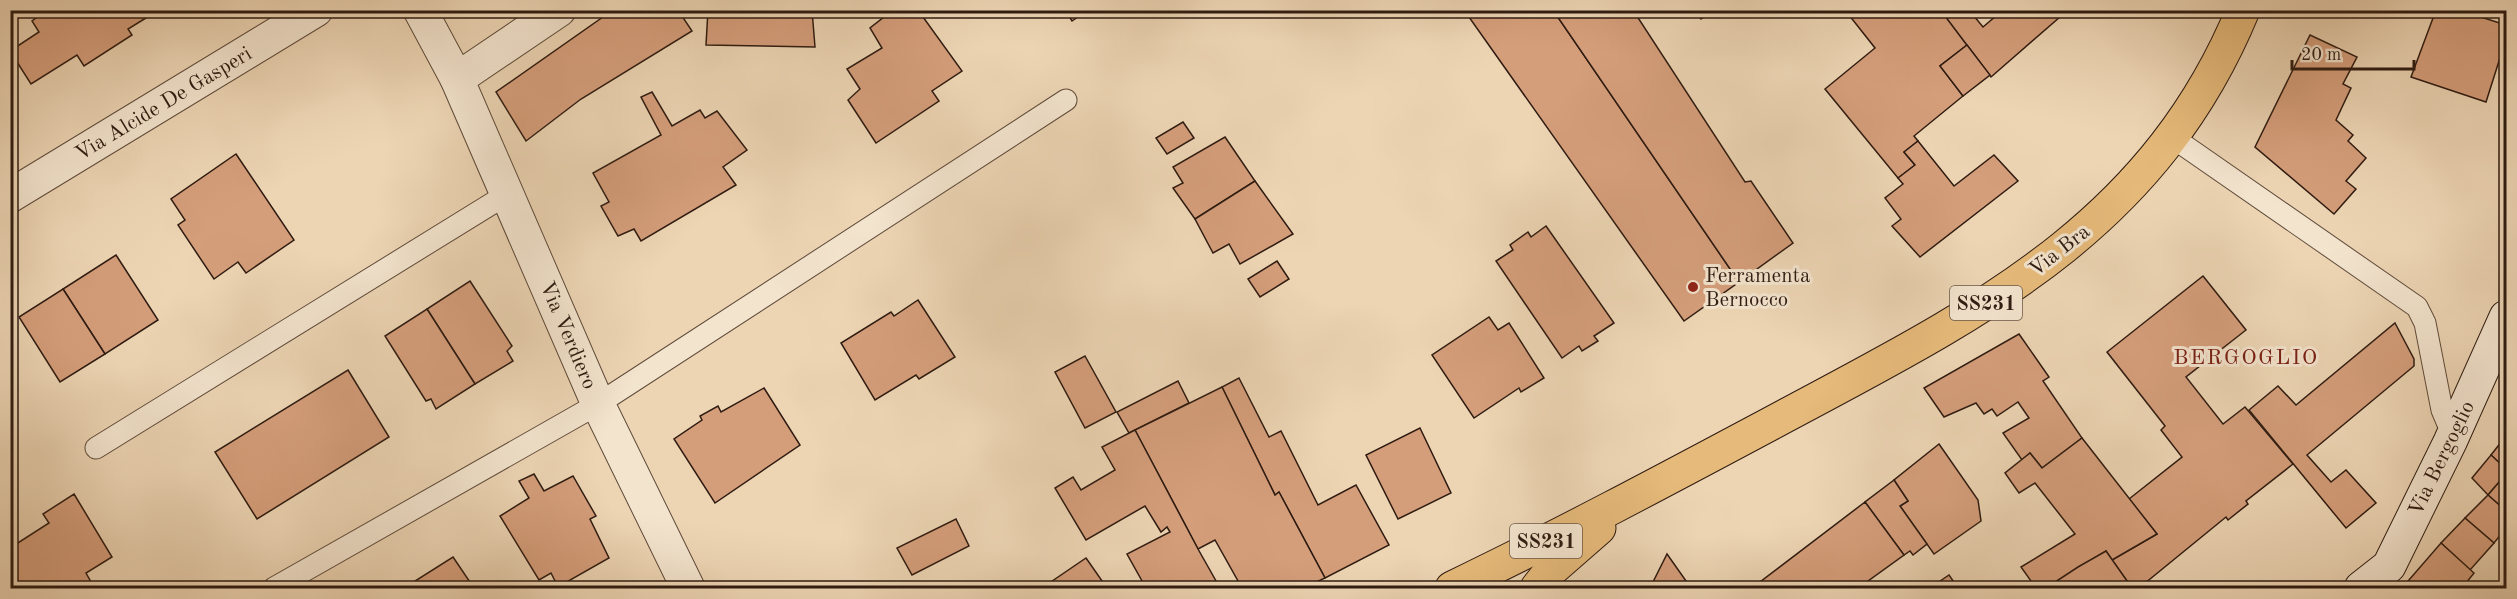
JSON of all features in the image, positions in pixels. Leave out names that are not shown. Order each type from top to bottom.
[{"type":"main road","name":"Via Bra","points":[[1452,588],[1638,494],[1937,334],[2069,245],[2121,198],[2172,137],[2204,91],[2243,10]]},
{"type":"main road","name":"Via Bra","points":[[1537,588],[1552,568],[1638,494]]},
{"type":"street","name":"Via Alcide De Gasperi","points":[[10,196],[316,10]]},
{"type":"street","name":"Via Verdiero","points":[[420,10],[457,79],[509,194],[598,404],[688,588]]},
{"type":"street","points":[[457,79],[559,10]]},
{"type":"street","name":"Via Bergoglio","points":[[2361,588],[2389,566],[2453,436],[2506,317]]},
{"type":"lane","points":[[274,588],[598,404],[1066,100]]},
{"type":"lane","points":[[2172,137],[2417,307],[2424,322],[2442,410],[2453,436]]},
{"type":"lane","points":[[96,448],[509,194]]},
{"type":"building","points":[[47,10],[164,10],[155,16],[154,13],[128,29],[132,35],[84,66],[77,55],[31,84],[10,51],[39,32],[32,21]]},
{"type":"building","points":[[613,10],[678,10],[692,31],[581,99],[526,141],[496,92]]},
{"type":"building","points":[[708,10],[812,10],[815,47],[706,45]]},
{"type":"building","points":[[887,10],[918,10],[962,71],[932,91],[939,101],[876,143],[848,100],[860,89],[847,69],[882,48],[870,28],[889,13]]},
{"type":"building","points":[[1065,10],[1088,10],[1072,21]]},
{"type":"building","points":[[1464,10],[1553,10],[1739,282],[1684,321]]},
{"type":"building","points":[[1559,10],[1633,10],[1745,182],[1751,181],[1793,243],[1739,282],[1555,13]]},
{"type":"building","points":[[1695,10],[1713,10],[1701,19]]},
{"type":"building","points":[[1845,10],[1941,10],[1967,45],[1940,66],[1963,96],[1914,136],[1918,141],[1904,152],[1915,165],[1898,178],[1825,89],[1875,48]]},
{"type":"building","points":[[1951,10],[1969,10],[1983,27],[2003,10],[2068,10],[1991,77],[1945,16]]},
{"type":"building","points":[[2436,10],[2459,10],[2506,25],[2506,39],[2486,102],[2411,77]]},
{"type":"building","points":[[2310,35],[2357,57],[2343,84],[2351,88],[2336,120],[2353,135],[2348,141],[2366,158],[2346,181],[2356,189],[2334,214],[2255,147]]},
{"type":"building","points":[[1967,45],[1990,75],[1963,96],[1940,66]]},
{"type":"building","points":[[652,92],[672,126],[700,110],[705,118],[717,111],[747,150],[723,167],[736,185],[641,241],[634,229],[618,236],[601,206],[609,202],[593,173],[661,135],[641,97]]},
{"type":"building","points":[[1183,122],[1194,138],[1167,154],[1156,138]]},
{"type":"building","points":[[1225,137],[1255,181],[1195,219],[1173,188],[1183,183],[1173,167]]},
{"type":"building","points":[[1918,141],[1954,186],[1994,155],[2018,181],[1920,257],[1892,226],[1901,219],[1885,198],[1903,184],[1898,178],[1915,165],[1904,152]]},
{"type":"building","points":[[236,154],[294,240],[246,273],[238,262],[214,279],[178,225],[185,220],[171,199]]},
{"type":"building","points":[[1255,181],[1293,234],[1240,264],[1229,244],[1213,253],[1195,219]]},
{"type":"building","points":[[1546,226],[1614,323],[1594,336],[1598,341],[1582,351],[1579,346],[1562,358],[1496,261],[1513,250],[1510,245],[1528,232],[1531,237]]},
{"type":"building","points":[[116,255],[158,320],[105,354],[63,289]]},
{"type":"building","points":[[1277,261],[1289,279],[1260,297],[1248,279]]},
{"type":"building","points":[[2203,276],[2246,330],[2186,377],[2223,424],[2245,407],[2293,464],[2246,501],[2248,504],[2228,520],[2226,517],[2139,588],[2132,588],[2112,560],[2157,534],[2129,499],[2182,457],[2161,430],[2165,426],[2107,352]]},
{"type":"building","points":[[470,281],[512,346],[507,351],[513,361],[475,384],[427,309]]},
{"type":"building","points":[[63,289],[105,354],[60,382],[19,317]]},
{"type":"building","points":[[918,300],[955,357],[919,379],[916,375],[875,400],[841,343],[891,312],[894,316]]},
{"type":"building","points":[[427,309],[475,384],[436,409],[431,399],[426,401],[385,336]]},
{"type":"building","points":[[1489,317],[1498,330],[1509,323],[1544,378],[1521,392],[1519,388],[1474,418],[1432,355]]},
{"type":"building","points":[[2395,323],[2414,359],[2414,366],[2307,455],[2331,482],[2346,470],[2376,503],[2346,528],[2249,410],[2278,386],[2296,405]]},
{"type":"building","points":[[2019,334],[2049,377],[2043,381],[2082,438],[2042,468],[2030,453],[2022,460],[2003,433],[2029,418],[2018,402],[1997,416],[1992,409],[1984,414],[1976,403],[1944,417],[1924,388]]},
{"type":"building","points":[[1085,356],[1116,412],[1085,428],[1055,372]]},
{"type":"building","points":[[348,370],[389,437],[257,519],[215,452]]},
{"type":"building","points":[[1239,378],[1269,437],[1281,431],[1318,505],[1356,485],[1389,545],[1325,578],[1279,492],[1275,495],[1222,387]]},
{"type":"building","points":[[1178,381],[1189,403],[1129,433],[1117,412]]},
{"type":"building","points":[[1222,387],[1275,495],[1279,492],[1325,578],[1304,588],[1242,588],[1215,540],[1198,549],[1135,430]]},
{"type":"building","points":[[764,388],[800,445],[715,503],[674,439],[702,420],[700,416],[718,406],[721,412]]},
{"type":"building","points":[[1420,428],[1451,493],[1398,519],[1366,455]]},
{"type":"building","points":[[1135,430],[1220,588],[1146,588],[1127,554],[1170,532],[1167,527],[1161,532],[1145,506],[1086,540],[1055,488],[1073,477],[1081,490],[1115,470],[1102,447]]},
{"type":"building","points":[[2506,436],[2506,469],[2491,455]]},
{"type":"building","points":[[2082,438],[2157,534],[2112,560],[2106,551],[2046,588],[2036,588],[2021,567],[2075,534],[2035,483],[2019,493],[2005,473],[2030,453],[2042,468]]},
{"type":"building","points":[[1939,444],[1978,500],[1981,521],[1934,554],[1900,506],[1908,501],[1894,480]]},
{"type":"building","points":[[2491,455],[2506,469],[2506,474],[2488,495],[2472,478]]},
{"type":"building","points":[[534,474],[544,491],[573,476],[596,516],[590,519],[609,558],[558,587],[551,573],[539,580],[500,516],[529,498],[519,481]]},
{"type":"building","points":[[2506,474],[2506,511],[2488,495]]},
{"type":"building","points":[[1894,480],[1908,501],[1900,506],[1927,544],[1913,555],[1910,551],[1904,555],[1865,502]]},
{"type":"building","points":[[74,494],[112,557],[86,573],[91,582],[81,588],[10,588],[10,548],[49,523],[43,514]]},
{"type":"building","points":[[2488,495],[2506,511],[2506,528],[2494,543],[2465,518]]},
{"type":"building","points":[[1865,502],[1904,555],[1864,584],[1867,588],[1752,588]]},
{"type":"building","points":[[2465,518],[2494,543],[2470,570],[2441,543]]},
{"type":"building","points":[[956,519],[969,546],[912,575],[897,548]]},
{"type":"building","points":[[2441,543],[2474,573],[2462,588],[2402,588]]},
{"type":"building","points":[[2106,551],[2132,588],[2046,588],[2078,567]]},
{"type":"building","points":[[1667,554],[1691,588],[1650,588]]},
{"type":"building","points":[[453,557],[474,588],[404,588]]},
{"type":"building","points":[[1086,558],[1107,588],[1042,588]]},
{"type":"building","points":[[1949,575],[1958,588],[1930,588]]},
{"type":"place","name":"Ferramenta Bernocco","points":[[1693,287]]},
{"type":"district","name":"BERGOGLIO","points":[[2246,356]]}]
